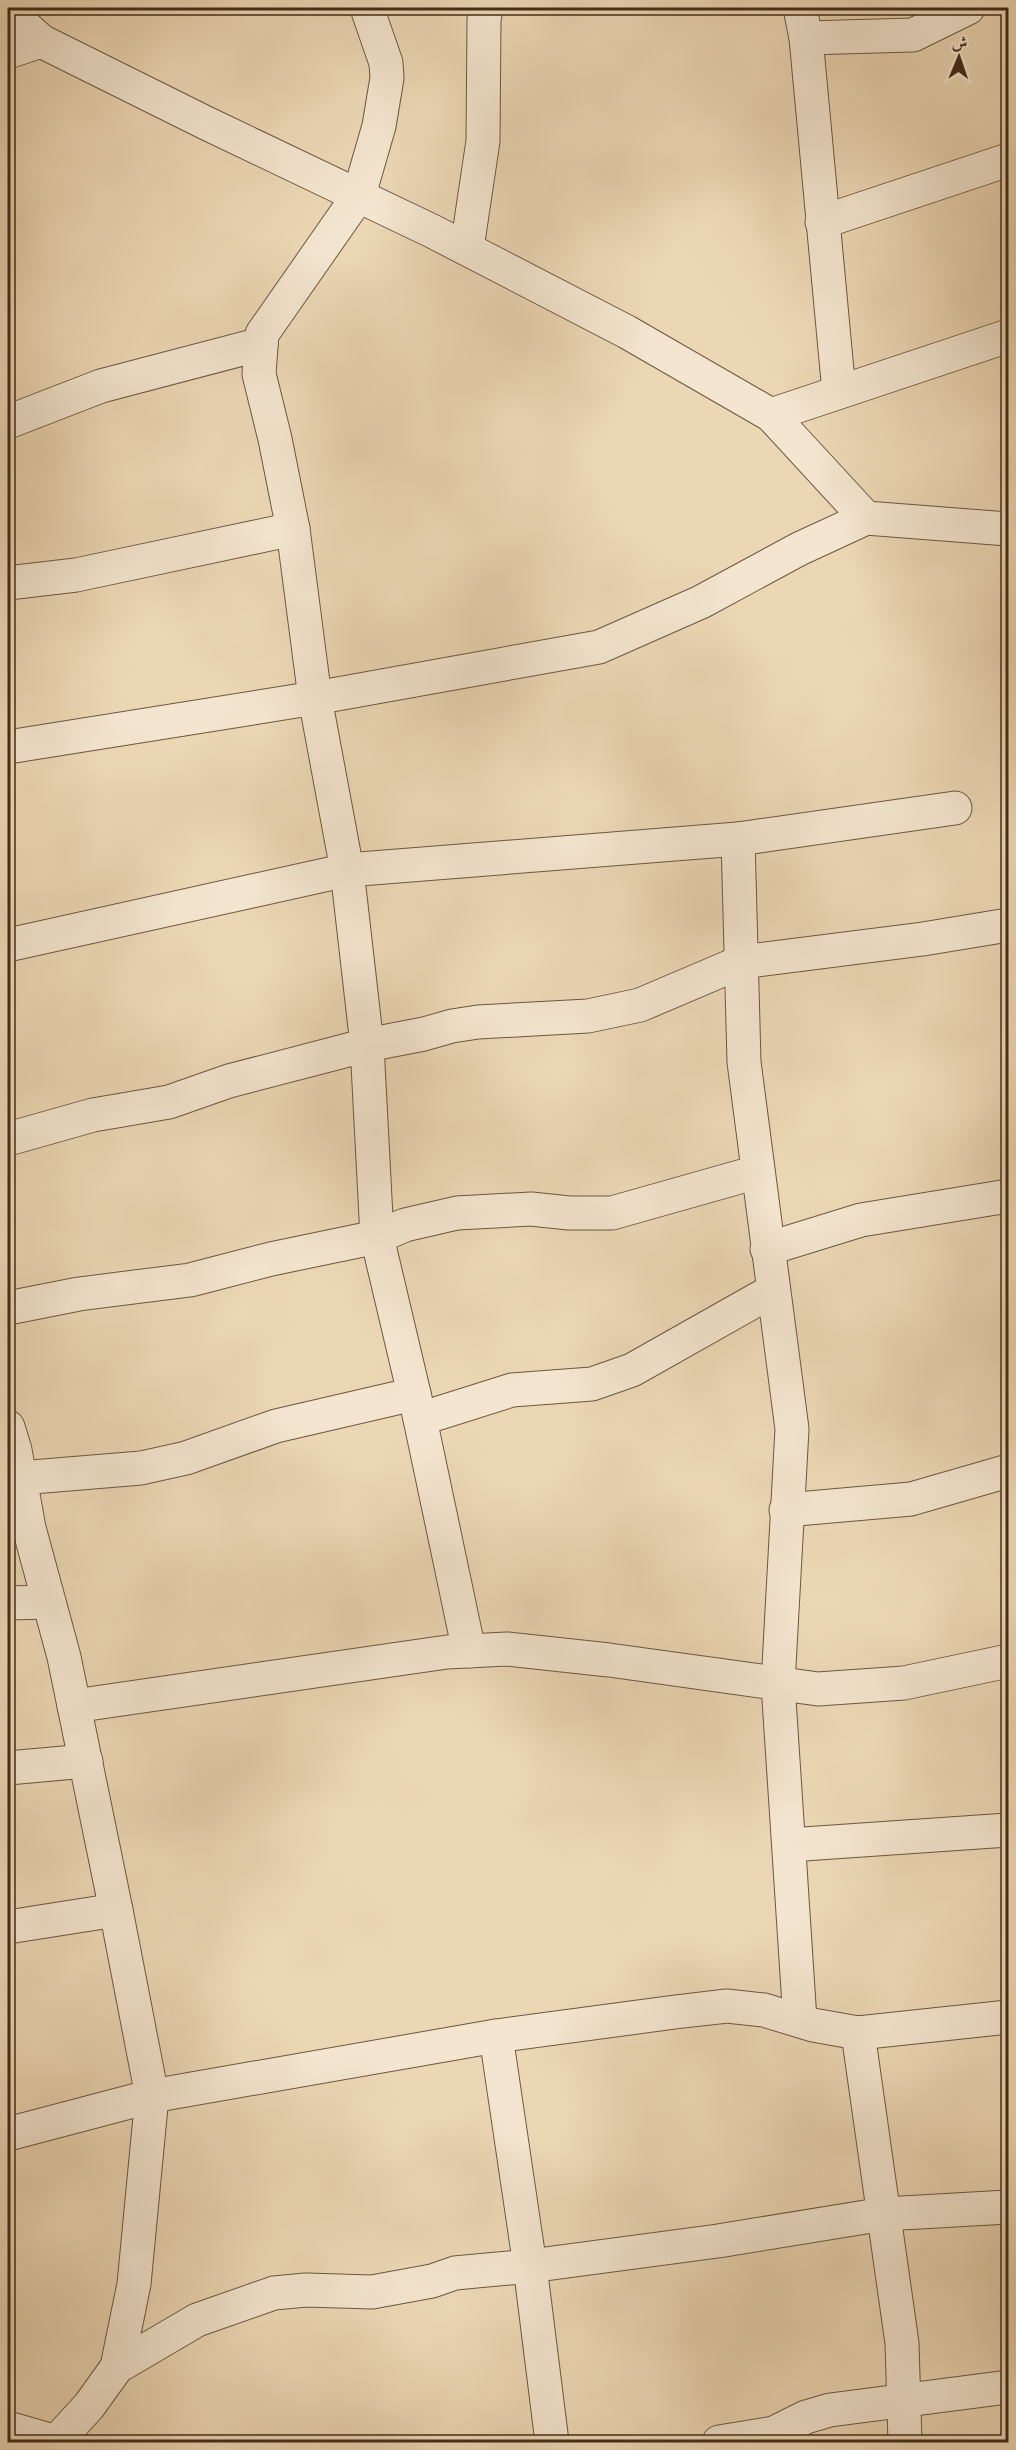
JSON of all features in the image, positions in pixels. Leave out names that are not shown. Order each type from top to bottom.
[{"type":"street","points":[[367,8],[386,63],[387,78],[380,126],[359,195],[262,334],[259,374],[275,439],[292,529],[315,698],[347,870],[367,1045],[377,1237],[417,1407],[469,1651]]},
{"type":"street","points":[[467,248],[483,141],[483,52],[486,8]]},
{"type":"street","points":[[839,392],[803,23],[913,35],[968,8]]},
{"type":"street","points":[[8,11],[41,41],[467,248],[627,332],[771,415],[866,518]]},
{"type":"street","points":[[8,52],[41,41]]},
{"type":"street","points":[[822,222],[1008,160]]},
{"type":"street","points":[[771,415],[1008,336]]},
{"type":"street","points":[[8,422],[101,386],[261,344]]},
{"type":"street","points":[[8,747],[315,698],[599,647],[701,602],[799,549],[866,518],[1008,529]]},
{"type":"street","points":[[8,584],[76,575],[292,529]]},
{"type":"street","points":[[8,945],[347,870],[738,839],[955,808]]},
{"type":"street","points":[[738,839],[744,1062],[772,1291],[792,1430],[792,1464],[786,1510],[778,1684],[800,2020]]},
{"type":"street","points":[[8,1139],[93,1115],[169,1102],[229,1081],[367,1045],[478,1022],[588,1016],[620,1010],[640,1005],[741,962],[923,939],[1008,925]]},
{"type":"street","points":[[8,1308],[79,1294],[190,1280],[271,1259],[377,1237],[405,1225],[457,1213],[531,1209],[569,1214],[612,1213],[757,1172]]},
{"type":"street","points":[[767,1249],[861,1220],[1008,1196]]},
{"type":"street","points":[[20,1478],[141,1468],[186,1458],[276,1426],[417,1407],[512,1390],[579,1386],[609,1379],[633,1370],[772,1291]]},
{"type":"street","points":[[8,1428],[29,1528],[64,1657],[152,2096],[134,2284],[117,2367]]},
{"type":"street","points":[[786,1510],[911,1499],[1008,1471]]},
{"type":"street","points":[[8,1603],[49,1602]]},
{"type":"street","points":[[74,1706],[469,1651],[507,1649],[818,1689],[904,1683],[1008,1661]]},
{"type":"street","points":[[8,1768],[86,1761]]},
{"type":"street","points":[[789,1845],[1008,1830]]},
{"type":"street","points":[[8,1927],[116,1910]]},
{"type":"street","points":[[8,2134],[152,2096],[496,2036],[727,2006],[764,2010],[858,2033],[1008,2017]]},
{"type":"street","points":[[858,2033],[902,2343],[905,2442]]},
{"type":"street","points":[[496,2036],[530,2266],[552,2442]]},
{"type":"street","points":[[8,2428],[57,2442],[89,2406],[117,2367],[197,2320],[274,2294],[306,2290],[372,2292],[432,2282],[455,2272],[530,2266],[718,2241],[884,2214],[1008,2207]]},
{"type":"street","points":[[719,2442],[774,2433],[806,2417],[830,2410],[1008,2387]]}]
